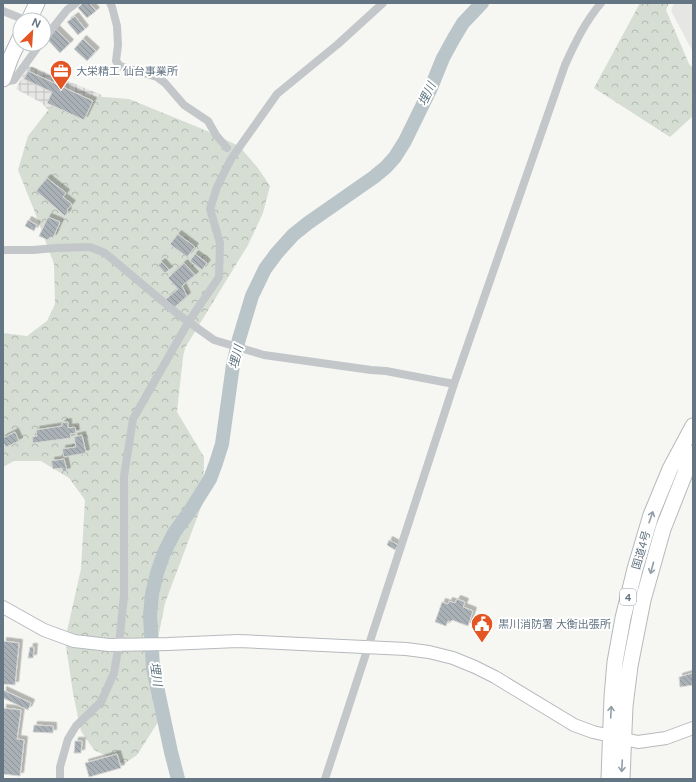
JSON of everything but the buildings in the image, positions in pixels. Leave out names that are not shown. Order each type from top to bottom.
[{"type":"highway","points":[[3,81],[13,52]]},
{"type":"highway","name":"国道4号","points":[[622,779],[617,738],[615,662],[623,618],[635,569],[651,515],[670,469],[693,426]]},
{"type":"highway","name":"国道4号","points":[[609,779],[625,706],[630,666],[643,600],[663,529],[693,453]]},
{"type":"street","points":[[52,29],[67,10],[76,3]]},
{"type":"street","points":[[110,3],[117,26],[118,45],[116,61],[120,66],[157,77],[161,80],[184,105],[208,121],[216,135],[227,148]]},
{"type":"street","points":[[60,779],[60,767],[68,739],[76,726],[101,702],[114,673],[121,644],[124,596],[124,476],[133,419],[188,321],[219,277],[220,243],[210,209],[217,187],[232,159],[276,94],[338,44],[383,3]]},
{"type":"street","points":[[325,779],[454,384],[565,65],[579,35],[601,3]]},
{"type":"street","points":[[3,81],[14,80],[34,52]]},
{"type":"street","points":[[3,250],[33,250],[90,246],[105,253],[146,288],[214,340],[264,355],[386,371],[454,384]]},
{"type":"street","points":[[3,607],[44,630],[74,641],[109,645],[238,641],[406,649],[428,652],[453,658],[475,667],[574,725],[593,732],[638,742],[666,738],[693,728]]},
{"type":"shaded area","points":[[674,3],[693,3],[693,52],[671,11]]},
{"type":"shaded area","points":[[28,65],[102,95],[87,126],[47,109],[42,103],[16,89]]},
{"type":"green space","points":[[640,3],[669,3],[666,10],[689,64],[693,68],[693,116],[670,137],[594,88]]},
{"type":"green space","points":[[79,95],[129,99],[200,128],[239,146],[258,168],[270,186],[263,213],[248,245],[185,348],[177,412],[204,457],[203,502],[165,603],[150,679],[158,722],[137,755],[124,764],[94,750],[81,731],[73,693],[65,640],[81,569],[85,500],[69,478],[41,461],[14,461],[3,467],[3,333],[27,336],[47,321],[55,304],[54,264],[18,170],[28,136],[49,109]]},
{"type":"waterway","name":"埋川","points":[[178,779],[153,668],[150,615],[152,594],[164,553],[174,533],[210,479],[216,463],[222,444],[233,365],[252,296],[265,269],[293,235],[374,177],[395,157],[405,141],[430,90],[443,58],[454,38],[463,23],[482,3]]},
{"type":"place","name":"大栄精工 仙台事業所","points":[[61,90]]},
{"type":"place","name":"黒川消防署 大衡出張所","points":[[482,644]]}]
